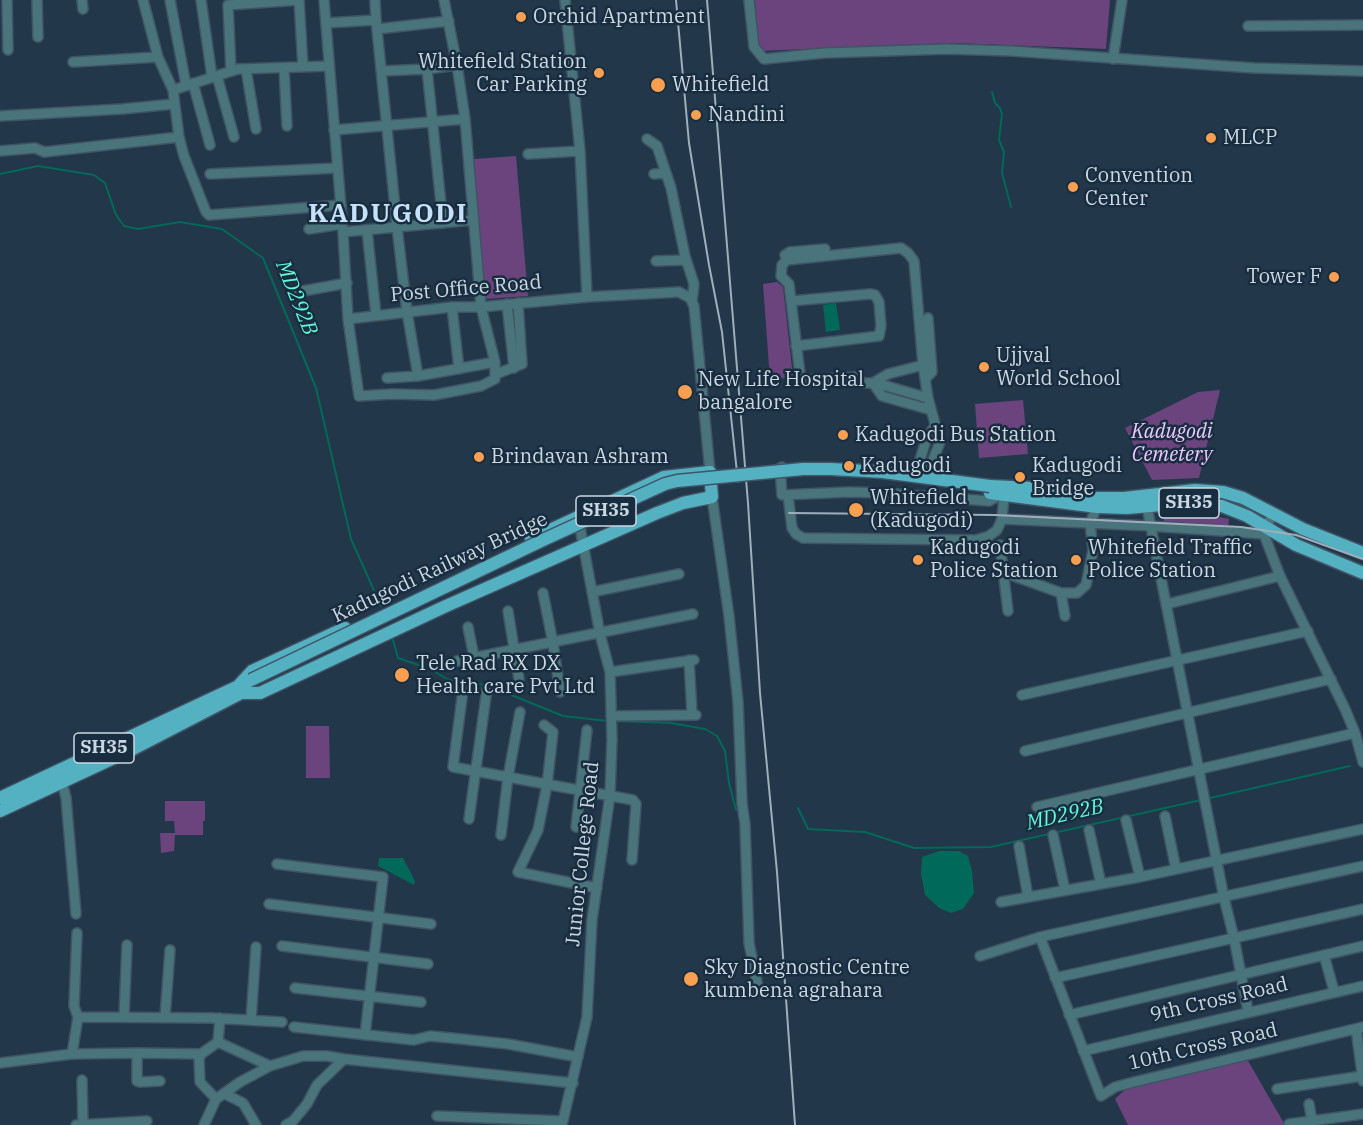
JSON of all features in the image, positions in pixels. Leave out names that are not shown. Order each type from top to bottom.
[{"type":"main road","name":"Kadugodi Railway Bridge","points":[[241,689],[543,540],[665,484],[780,471],[831,468],[883,472],[997,492]]},
{"type":"main road","points":[[710,472],[711,497],[675,506],[436,610],[260,693],[241,689],[252,671],[391,608],[578,516],[664,477],[710,472]]},
{"type":"main road","name":"SH35","points":[[997,492],[1053,489],[1095,498],[1222,506],[1247,516],[1264,530],[1363,573]]},
{"type":"main road","name":"SH35","points":[[997,492],[1097,507],[1146,502],[1195,490],[1223,492],[1243,498],[1274,515],[1363,552]]},
{"type":"main road","name":"SH35","points":[[0,811],[61,776],[241,689]]},
{"type":"main road","name":"SH35","points":[[0,798],[61,776]]},
{"type":"street","points":[[8,0],[8,50]]},
{"type":"street","points":[[37,0],[38,37]]},
{"type":"street","points":[[143,0],[158,57],[172,90],[179,137],[206,212],[209,215],[341,205]]},
{"type":"street","points":[[171,0],[190,84],[210,145]]},
{"type":"street","points":[[201,0],[215,76],[234,137]]},
{"type":"street","points":[[231,71],[228,6],[242,2],[299,0],[303,67]]},
{"type":"street","points":[[324,0],[343,228],[348,319],[359,396],[434,395],[482,386],[492,382],[496,374],[481,307],[465,119],[444,0]]},
{"type":"street","points":[[375,0],[397,227],[407,312],[418,376]]},
{"type":"street","points":[[565,0],[580,151],[587,297]]},
{"type":"street","points":[[749,0],[754,47],[764,58],[824,53],[947,49],[1012,51],[1254,69],[1363,71]]},
{"type":"street","points":[[1113,59],[1122,0]]},
{"type":"street","points":[[326,23],[377,25],[449,21]]},
{"type":"street","points":[[1248,26],[1363,25]]},
{"type":"street","points":[[73,62],[158,57]]},
{"type":"street","points":[[382,71],[457,65]]},
{"type":"street","points":[[172,90],[231,71],[329,66]]},
{"type":"street","points":[[284,68],[287,126]]},
{"type":"street","points":[[246,69],[256,129]]},
{"type":"street","points":[[427,69],[442,223]]},
{"type":"street","points":[[0,116],[174,104]]},
{"type":"street","points":[[334,130],[465,119]]},
{"type":"street","points":[[0,151],[34,148],[44,152],[179,137]]},
{"type":"street","points":[[647,139],[657,146],[671,188],[686,260],[694,284],[692,302],[710,472]]},
{"type":"street","points":[[528,154],[580,151]]},
{"type":"street","points":[[210,174],[337,168]]},
{"type":"street","points":[[654,174],[666,173]]},
{"type":"street","points":[[309,229],[367,230],[473,220]]},
{"type":"street","points":[[367,230],[376,315]]},
{"type":"street","points":[[923,365],[888,374],[873,383],[864,383],[855,377],[802,380],[789,284],[783,280],[780,273],[782,266],[787,260],[901,248],[914,261],[923,365],[928,398],[939,442],[927,475]]},
{"type":"street","points":[[787,260],[785,255],[790,252],[825,249]]},
{"type":"street","points":[[656,261],[686,260]]},
{"type":"street","points":[[292,293],[346,283]]},
{"type":"street","name":"Post Office Road","points":[[348,319],[452,307],[481,307],[587,297],[679,292],[692,302]]},
{"type":"street","points":[[791,302],[870,294],[875,295],[879,302],[881,333],[879,336],[796,346]]},
{"type":"street","points":[[496,374],[522,364],[518,303]]},
{"type":"street","points":[[507,304],[514,368]]},
{"type":"street","points":[[452,307],[459,369]]},
{"type":"street","points":[[925,379],[932,372],[928,318]]},
{"type":"street","points":[[387,378],[418,376],[495,362]]},
{"type":"street","points":[[873,383],[882,396],[931,410]]},
{"type":"street","points":[[883,386],[928,398]]},
{"type":"street","points":[[916,473],[927,437],[935,426]]},
{"type":"street","points":[[788,495],[792,528],[802,538],[976,540],[993,534],[1002,519],[997,492],[991,480],[927,475],[848,464],[795,464],[780,468],[782,495],[883,492],[988,501],[997,492]]},
{"type":"street","points":[[711,497],[729,616],[738,702],[745,824],[748,943],[759,992]]},
{"type":"street","points":[[1146,502],[1248,1011]]},
{"type":"street","points":[[1003,572],[1061,593],[1077,593],[1086,585],[1093,550],[1090,523],[1097,507]]},
{"type":"street","points":[[1264,530],[1274,515]]},
{"type":"street","name":"Junior College Road","points":[[563,1123],[587,1017],[592,921],[610,795],[610,672],[600,634],[578,516]]},
{"type":"street","points":[[1002,519],[1264,530]]},
{"type":"street","points":[[1264,530],[1280,576],[1355,733],[1363,762]]},
{"type":"street","points":[[1000,545],[1008,611]]},
{"type":"street","points":[[592,592],[679,574]]},
{"type":"street","points":[[1167,604],[1280,576]]},
{"type":"street","points":[[543,593],[560,692]]},
{"type":"street","points":[[1061,593],[1065,616]]},
{"type":"street","points":[[508,611],[519,679]]},
{"type":"street","points":[[457,661],[693,614]]},
{"type":"street","points":[[468,627],[474,657]]},
{"type":"street","points":[[1022,695],[1308,631]]},
{"type":"street","points":[[610,672],[691,660],[694,715],[611,716]]},
{"type":"street","points":[[1024,751],[1331,679]]},
{"type":"street","points":[[469,819],[487,689]]},
{"type":"street","points":[[463,690],[453,766],[633,800],[636,804],[632,860]]},
{"type":"street","points":[[501,835],[508,777],[520,712]]},
{"type":"street","points":[[544,725],[553,732],[547,785],[538,830],[518,872],[597,888]]},
{"type":"street","points":[[576,827],[587,730]]},
{"type":"street","points":[[1037,807],[1355,733]]},
{"type":"street","points":[[61,776],[76,914]]},
{"type":"street","points":[[1165,816],[1176,869]]},
{"type":"street","points":[[1126,820],[1140,877]]},
{"type":"street","points":[[1001,902],[1140,877],[1363,829]]},
{"type":"street","points":[[1089,830],[1101,884]]},
{"type":"street","points":[[1053,835],[1065,891]]},
{"type":"street","points":[[1019,846],[1028,897]]},
{"type":"street","points":[[277,864],[383,877],[364,1035]]},
{"type":"street","points":[[980,956],[1040,937],[1363,866]]},
{"type":"street","points":[[269,904],[431,924]]},
{"type":"street","points":[[1055,978],[1363,909]]},
{"type":"street","points":[[72,1054],[78,1017],[74,1006],[77,933]]},
{"type":"street","points":[[1040,937],[1083,1051]]},
{"type":"street","points":[[124,1017],[127,945]]},
{"type":"street","points":[[282,946],[428,964]]},
{"type":"street","points":[[1069,1014],[1363,946]]},
{"type":"street","points":[[251,1020],[256,947]]},
{"type":"street","points":[[165,1017],[170,950]]},
{"type":"street","points":[[1324,956],[1334,991]]},
{"type":"street","name":"9th Cross Road","points":[[1083,1051],[1363,986]]},
{"type":"street","points":[[295,987],[421,1002]]},
{"type":"street","points":[[78,1017],[220,1018],[282,1022]]},
{"type":"street","points":[[218,1042],[220,1018]]},
{"type":"street","points":[[294,1027],[414,1040],[430,1036],[461,1039],[508,1044],[578,1057]]},
{"type":"street","points":[[1359,1028],[1363,1081]]},
{"type":"street","name":"10th Cross Road","points":[[1083,1051],[1101,1096],[1115,1087],[1359,1028]]},
{"type":"street","points":[[218,1042],[201,1054],[198,1059],[200,1082],[220,1097],[243,1102],[256,1125]]},
{"type":"street","points":[[218,1042],[270,1066]]},
{"type":"street","points":[[137,1053],[137,1081],[160,1081]]},
{"type":"street","points":[[0,1063],[72,1054],[201,1054]]},
{"type":"street","points":[[204,1125],[220,1097],[240,1082],[270,1066],[303,1056],[316,1055],[573,1083]]},
{"type":"street","points":[[293,1124],[317,1085],[344,1059]]},
{"type":"street","points":[[1276,1089],[1362,1076]]},
{"type":"street","points":[[82,1080],[83,1125]]},
{"type":"street","points":[[1309,1104],[1312,1121]]},
{"type":"street","points":[[1289,1124],[1312,1121],[1332,1122],[1363,1114]]},
{"type":"street","points":[[437,1116],[563,1123]]},
{"type":"street","points":[[76,1125],[147,1121]]},
{"type":"green space","points":[[755,0],[1110,0],[1106,49],[955,43],[759,51]]},
{"type":"green space","points":[[516,156],[528,296],[484,299],[474,159]]},
{"type":"green space","points":[[777,282],[783,287],[793,377],[770,380],[763,284]]},
{"type":"green space","name":"Kadugodi Cemetery","points":[[1220,390],[1199,478],[1152,480],[1125,428],[1198,392]]},
{"type":"green space","points":[[1023,400],[1028,454],[979,458],[975,404]]},
{"type":"green space","points":[[1194,512],[1229,519],[1228,528],[1164,524],[1164,513]]},
{"type":"green space","points":[[306,726],[329,726],[330,778],[306,778]]},
{"type":"green space","points":[[165,801],[205,801],[205,821],[203,821],[203,835],[175,835],[174,851],[161,853],[160,833],[175,833],[174,821],[165,821]]},
{"type":"green space","points":[[1247,1059],[1285,1125],[1128,1125],[1115,1099],[1128,1087]]},
{"type":"shaded area","points":[[836,303],[840,330],[826,332],[823,305]]},
{"type":"shaded area","points":[[939,851],[959,851],[968,856],[972,871],[974,893],[963,909],[951,913],[939,908],[925,895],[921,874],[922,857]]},
{"type":"shaded area","points":[[379,858],[403,858],[415,881],[414,885],[378,866]]},
{"type":"waterway","points":[[992,92],[995,103],[1002,114],[999,140],[1004,152],[1002,173],[1011,207]]},
{"type":"waterway","name":"MD292B","points":[[0,174],[38,166],[94,175],[105,183],[116,215],[124,226],[138,229],[180,222],[222,229],[263,258],[316,388],[351,539],[381,606]]},
{"type":"waterway","name":"MD292B","points":[[393,640],[398,658],[430,669],[449,680],[487,685],[563,716],[608,721]]},
{"type":"waterway","name":"MD292B","points":[[614,721],[671,723],[705,729],[717,736],[725,751],[729,783],[736,810]]},
{"type":"waterway","name":"MD292B","points":[[1206,799],[1350,766]]},
{"type":"waterway","name":"MD292B","points":[[798,808],[808,829],[865,832],[914,848],[991,847],[1201,800]]},
{"type":"railway","points":[[676,0],[689,143],[722,332],[738,482]]},
{"type":"railway","points":[[707,0],[795,1125]]},
{"type":"railway","points":[[789,513],[995,515],[1241,527],[1296,535],[1363,559]]},
{"type":"place","name":"Orchid Apartment","points":[[521,17]]},
{"type":"place","name":"Whitefield Station Car Parking","points":[[599,73]]},
{"type":"place","name":"Whitefield","points":[[658,85]]},
{"type":"place","name":"Nandini","points":[[696,115]]},
{"type":"place","name":"MLCP","points":[[1211,138]]},
{"type":"place","name":"Convention Center","points":[[1073,187]]},
{"type":"place","name":"Tower F","points":[[1334,277]]},
{"type":"place","name":"Ujjval World School","points":[[984,367]]},
{"type":"place","name":"New Life Hospital bangalore","points":[[685,392]]},
{"type":"place","name":"Kadugodi Bus Station","points":[[843,435]]},
{"type":"place","name":"Brindavan Ashram","points":[[479,457]]},
{"type":"place","name":"Kadugodi","points":[[849,466]]},
{"type":"place","name":"Kadugodi Bridge","points":[[1020,477]]},
{"type":"place","name":"Whitefield (Kadugodi)","points":[[856,510]]},
{"type":"place","name":"Kadugodi Police Station","points":[[918,560]]},
{"type":"place","name":"Whitefield Traffic Police Station","points":[[1076,560]]},
{"type":"place","name":"Tele Rad RX DX Health care Pvt Ltd","points":[[402,675]]},
{"type":"place","name":"Sky Diagnostic Centre kumbena agrahara","points":[[691,979]]},
{"type":"district","name":"KADUGODI","points":[[388,214]]}]
